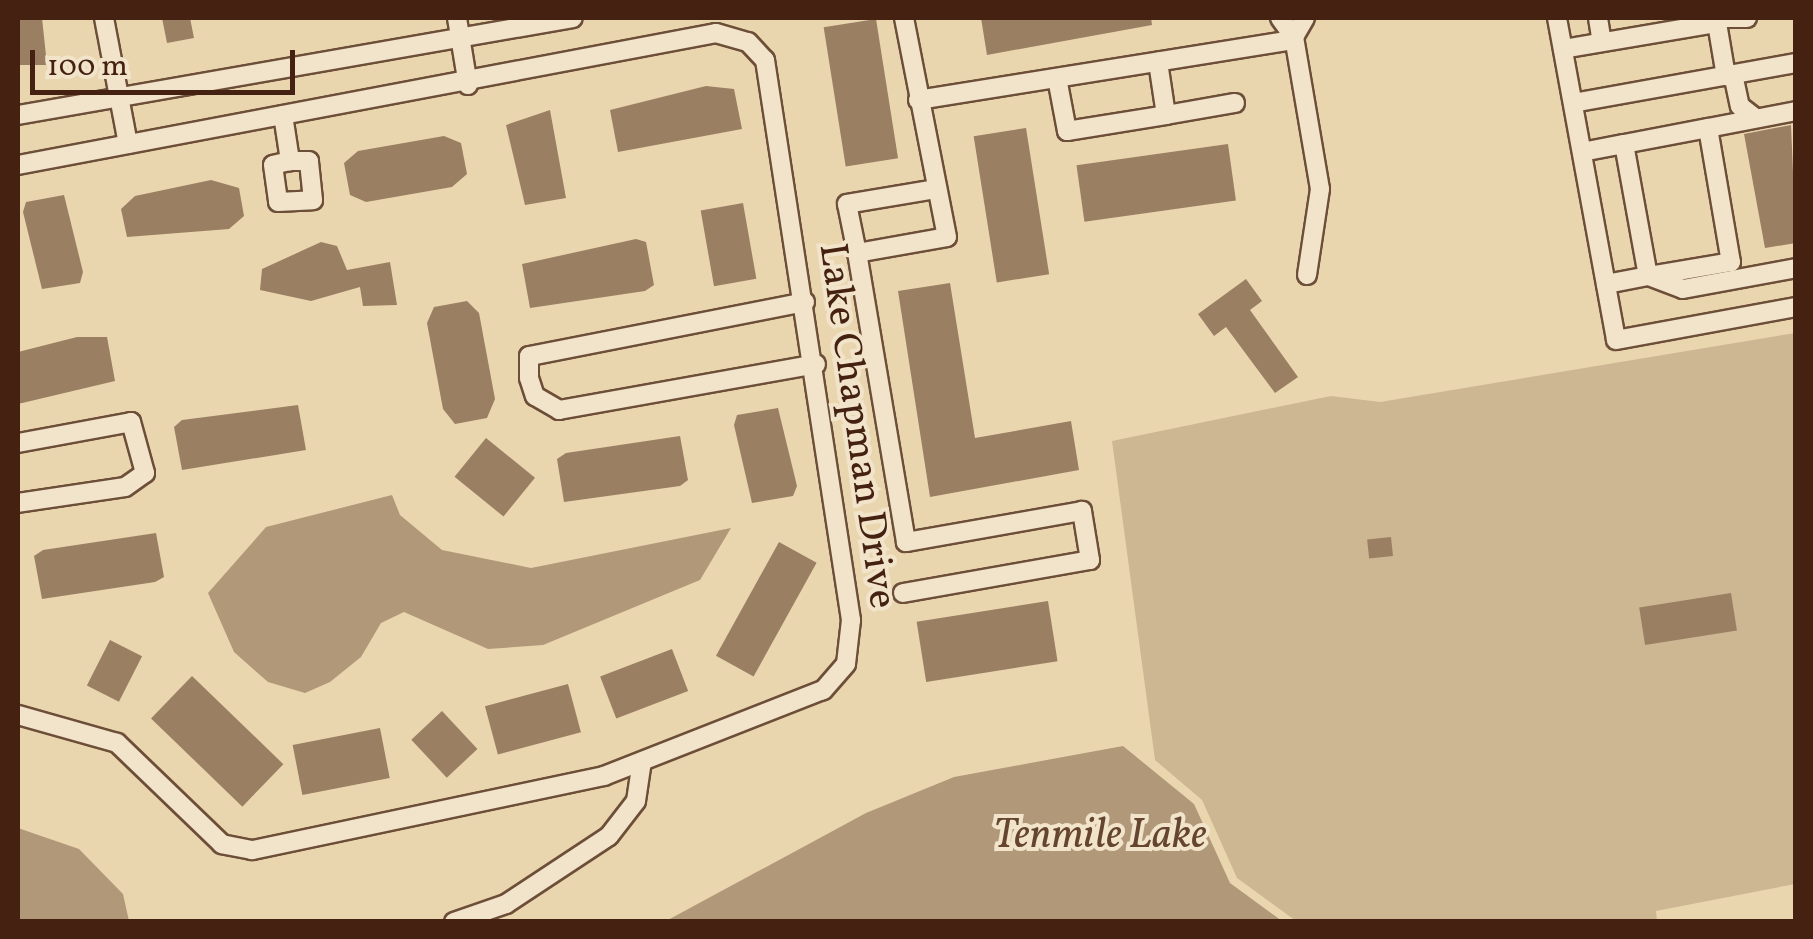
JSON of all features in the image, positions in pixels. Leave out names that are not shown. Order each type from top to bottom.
[{"type":"street","points":[[104,18],[128,144]]},
{"type":"street","points":[[457,18],[468,84]]},
{"type":"street","points":[[18,114],[573,18]]},
{"type":"street","points":[[857,254],[946,237],[904,18]]},
{"type":"street","points":[[1280,18],[1294,38],[1320,190],[1307,276]]},
{"type":"street","points":[[1294,38],[1305,18]]},
{"type":"street","points":[[1557,18],[1616,340],[1796,307]]},
{"type":"street","points":[[1598,18],[1602,42]]},
{"type":"street","points":[[1563,49],[1717,20],[1747,18]]},
{"type":"street","points":[[1717,20],[1740,106],[1753,116]]},
{"type":"street","name":"Lake Chapman Drive","points":[[18,165],[282,114],[468,84],[716,33],[748,42],[765,60],[850,578],[846,664],[823,690],[642,760],[252,850],[222,844],[117,743],[18,715]]},
{"type":"street","points":[[918,100],[1294,38]]},
{"type":"street","points":[[1158,62],[1166,115]]},
{"type":"street","points":[[1573,103],[1796,63]]},
{"type":"street","points":[[1057,78],[1067,131],[1235,102]]},
{"type":"street","points":[[1582,152],[1753,116],[1796,111]]},
{"type":"street","points":[[282,114],[290,161]]},
{"type":"street","points":[[1606,284],[1730,262],[1708,128]]},
{"type":"street","points":[[1624,144],[1648,276]]},
{"type":"street","points":[[902,593],[1090,560],[1082,511],[906,542],[848,204],[936,188]]},
{"type":"street","points":[[1648,276],[1683,288],[1796,268]]},
{"type":"street","points":[[805,302],[529,356],[536,396],[559,410],[816,364]]},
{"type":"street","points":[[18,443],[131,422],[145,472],[125,487],[18,503]]},
{"type":"street","points":[[454,922],[506,904],[609,836],[636,801],[642,760]]},
{"type":"shaded area","points":[[1795,333],[1795,884],[1656,911],[1657,921],[1296,921],[1237,878],[1202,800],[1155,760],[1112,441],[1331,396],[1380,402]]},
{"type":"water","points":[[392,495],[400,515],[442,550],[531,568],[731,528],[700,580],[543,645],[488,649],[404,612],[381,623],[361,657],[330,682],[305,693],[268,682],[234,652],[208,593],[266,527]]},
{"type":"water","name":"Tenmile Lake","points":[[1123,746],[1194,804],[1230,883],[1282,921],[666,921],[866,813],[954,777]]},
{"type":"water","points":[[18,828],[79,849],[123,894],[129,921],[18,921]]},
{"type":"building","points":[[18,18],[42,18],[47,65],[18,65]]},
{"type":"building","points":[[162,18],[190,18],[194,38],[167,43]]},
{"type":"building","points":[[981,18],[1151,18],[1152,25],[987,55]]},
{"type":"building","points":[[876,19],[898,158],[846,167],[824,27]]},
{"type":"building","points":[[706,86],[734,89],[742,129],[618,152],[610,110]]},
{"type":"building","points":[[550,110],[566,198],[525,205],[506,125]]},
{"type":"building","points":[[1791,125],[1796,243],[1765,248],[1744,134]]},
{"type":"building","points":[[1026,128],[1049,274],[997,282],[974,136]]},
{"type":"building","points":[[444,136],[461,143],[467,174],[452,187],[366,202],[350,195],[344,163],[358,151]]},
{"type":"building","points":[[1228,144],[1236,200],[1084,222],[1076,165]]},
{"type":"building","points":[[211,180],[239,188],[244,216],[229,229],[127,237],[121,209],[135,196]]},
{"type":"building","points":[[64,195],[83,272],[80,283],[42,289],[23,212],[26,202]]},
{"type":"building","points":[[743,203],[756,279],[714,286],[701,210]]},
{"type":"building","points":[[636,239],[646,242],[654,285],[645,291],[530,308],[522,264]]},
{"type":"building","points":[[321,242],[337,246],[347,270],[390,262],[397,305],[363,306],[360,287],[311,301],[260,290],[262,269]]},
{"type":"building","points":[[1246,279],[1262,301],[1250,310],[1298,377],[1275,393],[1226,327],[1214,336],[1198,314]]},
{"type":"building","points":[[950,283],[975,438],[1071,421],[1079,470],[930,497],[898,291]]},
{"type":"building","points":[[467,301],[479,313],[495,399],[487,418],[455,424],[443,409],[427,323],[434,307]]},
{"type":"building","points":[[77,337],[107,337],[115,381],[18,404],[18,352]]},
{"type":"building","points":[[298,405],[306,450],[182,470],[174,427],[182,420]]},
{"type":"building","points":[[778,408],[797,486],[793,496],[752,503],[734,425],[737,415]]},
{"type":"building","points":[[680,436],[688,480],[680,486],[564,502],[557,459],[566,453]]},
{"type":"building","points":[[486,438],[535,478],[503,517],[455,477]]},
{"type":"building","points":[[156,533],[164,577],[155,582],[42,599],[34,556],[43,550]]},
{"type":"building","points":[[1391,537],[1393,556],[1369,558],[1367,540]]},
{"type":"building","points":[[779,542],[817,563],[754,677],[716,656]]},
{"type":"building","points":[[1731,593],[1737,631],[1645,645],[1639,608]]},
{"type":"building","points":[[1048,601],[1058,661],[926,682],[917,622]]},
{"type":"building","points":[[110,640],[142,656],[119,702],[87,685]]},
{"type":"building","points":[[672,649],[688,691],[616,719],[600,677]]},
{"type":"building","points":[[192,676],[283,764],[242,807],[151,718]]},
{"type":"building","points":[[568,684],[581,732],[498,755],[485,706]]},
{"type":"building","points":[[442,711],[477,749],[447,778],[411,740]]},
{"type":"building","points":[[380,728],[390,778],[302,795],[293,745]]}]
